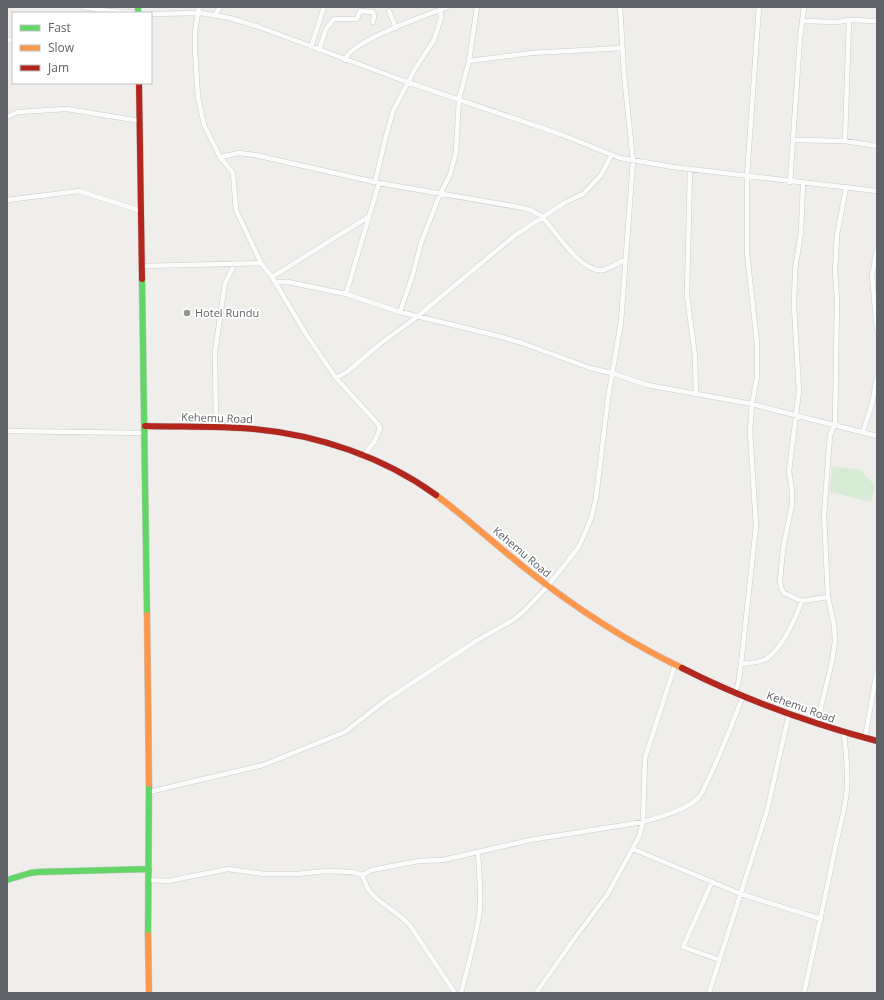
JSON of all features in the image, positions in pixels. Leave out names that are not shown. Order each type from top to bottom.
[{"type":"main road","points":[[139,84],[150,792],[148,880],[150,993]]},
{"type":"main road","name":"Kehemu Road","points":[[145,426],[216,427],[290,434],[337,446],[363,456],[400,472],[433,493],[547,587],[641,647],[734,693],[844,733],[877,741]]},
{"type":"main road","points":[[7,880],[34,873],[149,869]]},
{"type":"street","points":[[83,7],[123,12]]},
{"type":"street","points":[[199,7],[195,32],[195,51],[198,96],[204,125],[220,156],[233,173],[236,210],[261,263],[274,280],[306,334],[336,378],[375,420],[380,428],[375,441],[363,456]]},
{"type":"street","points":[[215,15],[220,7]]},
{"type":"street","points":[[311,47],[324,7]]},
{"type":"street","points":[[346,60],[349,53],[362,44],[435,11],[448,7]]},
{"type":"street","points":[[400,312],[413,274],[421,243],[440,194],[450,175],[456,152],[460,99],[469,61],[477,7]]},
{"type":"street","points":[[150,792],[263,765],[345,732],[386,700],[476,641],[513,620],[524,611],[547,587],[578,548],[592,515],[596,498],[612,373],[621,322],[633,161],[622,48],[620,7]]},
{"type":"street","points":[[734,693],[738,685],[741,664],[756,526],[750,432],[752,404],[757,377],[757,343],[747,253],[747,176],[759,7]]},
{"type":"street","points":[[790,182],[798,62],[804,7]]},
{"type":"street","points":[[346,294],[376,194],[377,182],[393,111],[407,82],[434,40],[441,18],[440,9]]},
{"type":"street","points":[[319,50],[326,29],[334,19],[357,19],[360,11],[373,12],[374,16],[372,22]]},
{"type":"street","points":[[389,11],[396,28]]},
{"type":"street","points":[[152,14],[198,13],[215,15],[259,27],[407,82],[585,143],[611,156],[633,161],[790,182],[877,190]]},
{"type":"street","points":[[845,141],[849,20]]},
{"type":"street","points":[[802,21],[877,21]]},
{"type":"street","points":[[469,61],[530,53],[622,48]]},
{"type":"street","points":[[7,116],[18,112],[67,109],[140,121]]},
{"type":"street","points":[[794,140],[845,141],[877,146]]},
{"type":"street","points":[[220,156],[239,153],[255,155],[377,182],[524,208],[531,210],[542,218],[562,243],[587,265],[596,269],[604,270],[625,261]]},
{"type":"street","points":[[336,378],[347,372],[380,344],[418,316],[514,236],[564,204],[583,194],[601,175],[611,156]]},
{"type":"street","points":[[690,169],[687,295],[694,356],[696,394]]},
{"type":"street","points":[[803,183],[801,232],[794,270],[794,311],[798,391],[795,415],[796,424],[789,471],[792,504],[783,549],[780,581],[781,588],[784,593],[802,601],[828,597]]},
{"type":"street","points":[[818,724],[832,661],[835,640],[834,625],[828,597],[824,515],[830,435],[835,424],[837,300],[835,272],[837,235],[846,188]]},
{"type":"street","points":[[7,200],[79,192],[141,212]]},
{"type":"street","points":[[274,280],[368,217]]},
{"type":"street","points":[[877,249],[872,276],[877,330]]},
{"type":"street","points":[[142,266],[261,263]]},
{"type":"street","points":[[216,427],[215,352],[225,284],[232,270],[233,264]]},
{"type":"street","points":[[274,280],[346,294],[400,312],[522,343],[590,368],[612,373],[647,385],[752,404],[835,424],[877,436]]},
{"type":"street","points":[[863,432],[872,404],[877,377]]},
{"type":"street","points":[[7,431],[145,433]]},
{"type":"street","points":[[741,664],[755,663],[774,653],[797,615],[802,601]]},
{"type":"street","points":[[536,993],[607,895],[633,849],[640,833],[643,822],[645,758],[675,665]]},
{"type":"street","points":[[865,738],[877,671]]},
{"type":"street","points":[[148,880],[168,881],[228,869],[265,874],[297,874],[326,871],[362,874],[372,870],[419,861],[443,860],[530,840],[643,822],[687,806],[699,797],[715,765],[743,696]]},
{"type":"street","points":[[709,993],[768,811],[789,714]]},
{"type":"street","points":[[804,993],[821,919],[836,842],[846,806],[848,786],[844,733]]},
{"type":"street","points":[[633,849],[741,894],[821,919]]},
{"type":"street","points":[[461,993],[470,959],[480,908],[478,852]]},
{"type":"street","points":[[362,874],[369,890],[383,904],[406,920],[412,927],[455,993]]},
{"type":"street","points":[[712,882],[683,947],[720,960]]},
{"type":"green space","points":[[832,466],[861,470],[875,486],[871,502],[830,492]]},
{"type":"traffic: fast","points":[[138,7],[138,12]]},
{"type":"traffic: fast","points":[[142,279],[147,615]]},
{"type":"traffic: fast","points":[[148,935],[149,784]]},
{"type":"traffic: fast","points":[[7,880],[38,872],[149,869]]},
{"type":"traffic: slow","points":[[436,495],[566,599],[623,636],[682,668]]},
{"type":"traffic: slow","points":[[147,615],[149,784]]},
{"type":"traffic: slow","points":[[148,935],[149,993]]},
{"type":"traffic: jam","points":[[139,84],[142,279]]},
{"type":"traffic: jam","points":[[145,426],[240,428],[302,436],[326,442],[372,459],[395,470],[436,495]]},
{"type":"traffic: jam","points":[[682,668],[706,680],[778,710],[877,741]]},
{"type":"place","name":"Hotel Rundu","points":[[187,313]]}]
